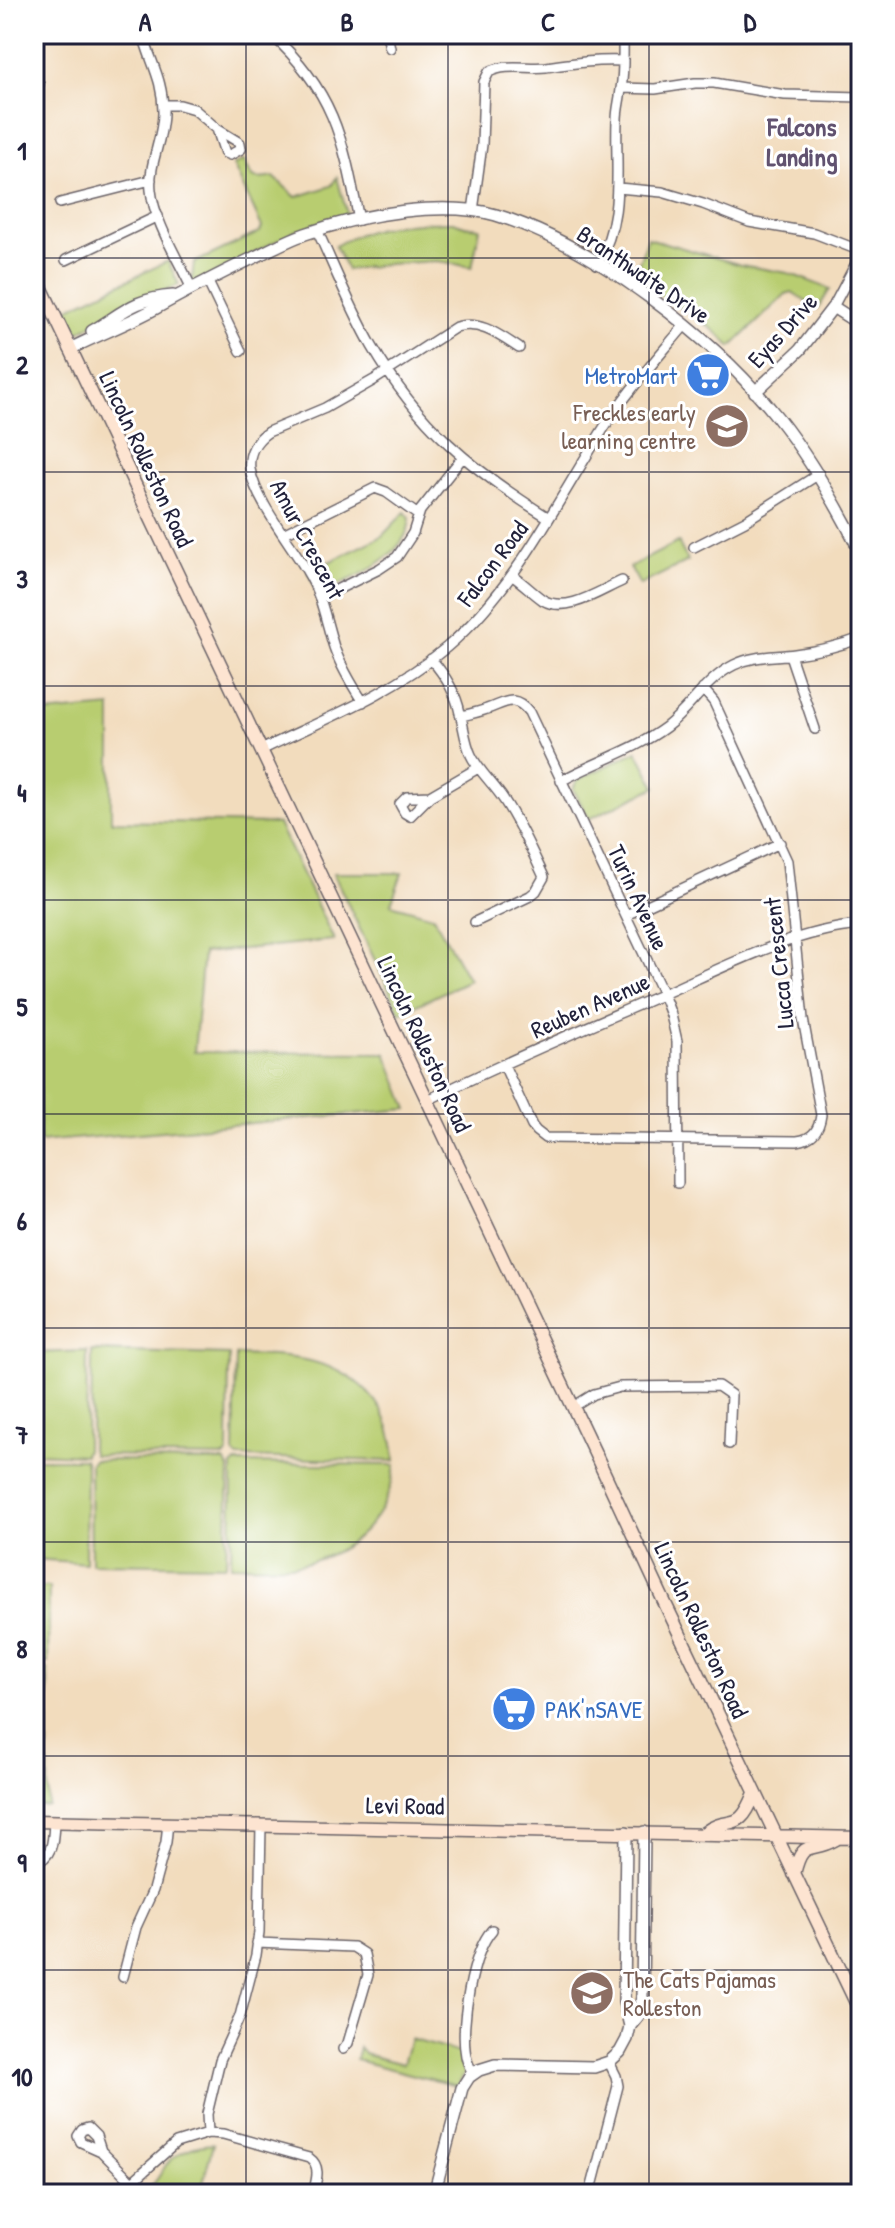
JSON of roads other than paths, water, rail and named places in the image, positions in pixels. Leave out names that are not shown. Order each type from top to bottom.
[{"type":"main road","name":"Lincoln Rolleston Road","points":[[34,272],[861,2013]]},
{"type":"main road","points":[[704,1833],[715,1825],[739,1821],[750,1808],[755,1793]]},
{"type":"main road","name":"Levi Road","points":[[34,1821],[861,1838]]},
{"type":"main road","points":[[794,1874],[799,1856],[807,1848],[825,1846],[839,1837]]},
{"type":"street","points":[[143,34],[158,73],[163,105],[152,167],[151,192],[158,216],[191,287]]},
{"type":"street","points":[[271,34],[305,70],[331,112],[345,149],[359,220]]},
{"type":"street","points":[[387,34],[390,48]]},
{"type":"street","points":[[597,264],[609,238],[618,188],[616,133],[623,34]]},
{"type":"street","points":[[473,211],[482,145],[484,82],[489,72],[502,68],[548,67],[590,60],[623,61]]},
{"type":"street","points":[[621,88],[655,89],[714,83],[768,93],[861,97]]},
{"type":"street","points":[[163,105],[194,109],[217,129]]},
{"type":"street","points":[[60,203],[151,180]]},
{"type":"street","points":[[618,188],[662,192],[749,222],[814,233],[861,252]]},
{"type":"street","name":"Branthwaite Drive","points":[[69,346],[131,306],[157,297],[174,296],[317,230],[409,211],[473,211],[495,215],[527,227],[597,264],[685,325],[723,358],[778,417],[819,474],[861,553]]},
{"type":"street","points":[[66,260],[158,216]]},
{"type":"street","points":[[317,230],[358,319],[387,371],[430,426],[462,458],[549,518]]},
{"type":"street","name":"Eyas Drive","points":[[755,392],[800,350],[833,307],[861,252]]},
{"type":"street","points":[[207,280],[241,351]]},
{"type":"street","points":[[833,307],[861,325]]},
{"type":"street","points":[[387,371],[446,332],[466,324],[488,329],[519,348]]},
{"type":"street","name":"Falcon Road","points":[[261,750],[363,702],[405,678],[469,626],[513,576],[616,410],[685,325]]},
{"type":"street","name":"Amur Crescent","points":[[363,702],[336,651],[320,598],[308,572],[268,509],[253,477],[250,461],[256,443],[268,432],[325,408],[387,371]]},
{"type":"street","points":[[320,598],[397,557],[413,533],[418,515],[462,458]]},
{"type":"street","points":[[694,547],[745,521],[819,474]]},
{"type":"street","points":[[283,534],[375,488],[418,515]]},
{"type":"street","points":[[513,576],[544,600],[562,605],[579,601],[622,581]]},
{"type":"street","points":[[561,781],[656,734],[680,716],[721,672],[739,663],[819,650],[861,638]]},
{"type":"street","points":[[790,655],[815,729]]},
{"type":"street","points":[[431,659],[451,688],[465,740],[478,768],[512,811],[544,877],[530,896],[475,922]]},
{"type":"street","name":"Lucca Crescent","points":[[504,1065],[532,1126],[545,1138],[797,1141],[805,1140],[817,1131],[821,1115],[803,1019],[787,861],[714,702],[703,689]]},
{"type":"street","name":"Turin Avenue","points":[[461,716],[511,700],[521,703],[529,712],[663,994],[677,1041],[678,1183]]},
{"type":"street","points":[[430,796],[478,768]]},
{"type":"street","points":[[626,915],[780,843]]},
{"type":"street","name":"Reuben Avenue","points":[[428,1100],[578,1030],[794,939],[861,925]]},
{"type":"street","points":[[573,1407],[594,1394],[620,1387],[718,1386],[731,1395],[729,1444]]},
{"type":"street","points":[[34,1864],[49,1853],[54,1821]]},
{"type":"street","points":[[123,1977],[138,1923],[153,1890],[168,1823]]},
{"type":"street","points":[[208,2133],[207,2114],[220,2060],[240,2016],[257,1943],[261,1825]]},
{"type":"street","points":[[626,1832],[624,2002],[630,2026]]},
{"type":"street","points":[[434,2194],[462,2088],[473,2073],[495,2065],[589,2067],[609,2062],[624,2046],[630,2026],[641,2007],[644,1832]]},
{"type":"street","points":[[473,2073],[465,2051],[467,2004],[482,1943],[492,1930]]},
{"type":"street","points":[[626,1935],[643,1935]]},
{"type":"street","points":[[257,1943],[353,1947],[364,1954],[368,1975],[348,2043],[343,2049]]},
{"type":"street","points":[[590,2194],[618,2086],[609,2062]]},
{"type":"street","points":[[114,2194],[176,2143],[208,2133],[223,2134],[309,2158],[314,2161],[317,2170],[313,2194]]},
{"type":"street","points":[[101,2151],[144,2194]]},
{"type":"place","name":"MetroMart","points":[[708,375]]},
{"type":"place","name":"Freckles early learning centre","points":[[727,426]]},
{"type":"place","name":"PAK'nSAVE","points":[[514,1709]]},
{"type":"place","name":"The Cats Pajamas Rolleston","points":[[592,1993]]},
{"type":"district","name":"Falcons Landing","points":[[802,141]]}]
